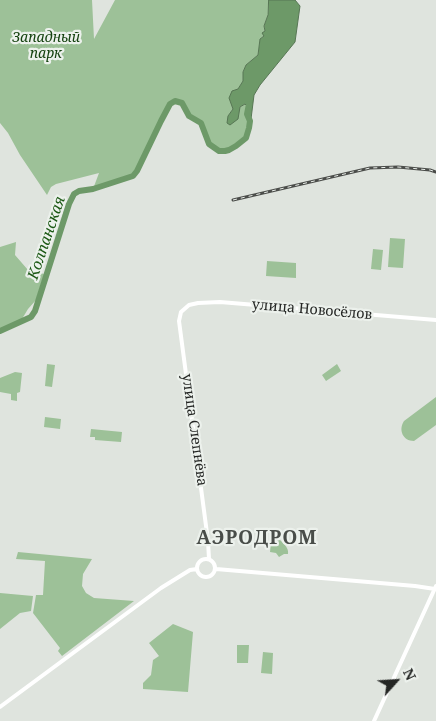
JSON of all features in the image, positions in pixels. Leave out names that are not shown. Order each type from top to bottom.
[{"type":"street","name":"улица Новосёлов","points":[[189,305],[198,303],[233,303],[436,320]]},
{"type":"street","name":"улица Слепнёва","points":[[189,305],[181,312],[178,321],[202,487],[209,559]]},
{"type":"street","points":[[204,558],[209,559],[215,564],[214,573],[211,576],[202,576],[198,573],[197,565],[204,558]]},
{"type":"street","points":[[0,708],[161,588],[182,574],[196,568]]},
{"type":"street","points":[[216,568],[435,588],[374,721]]},
{"type":"green space","name":"Западный парк","points":[[0,0],[92,0],[94,39],[115,0],[269,0],[268,15],[264,26],[265,32],[264,36],[260,39],[258,55],[246,65],[243,72],[243,81],[238,89],[233,109],[228,116],[245,104],[249,120],[247,134],[240,144],[230,150],[225,151],[214,148],[208,143],[200,123],[191,117],[182,103],[171,102],[133,176],[93,189],[99,173],[56,184],[51,187],[47,195],[0,123]]},
{"type":"green space","points":[[390,238],[405,239],[403,268],[388,267]]},
{"type":"green space","points":[[16,242],[15,255],[28,270],[44,274],[36,300],[22,319],[0,329],[0,247]]},
{"type":"green space","points":[[373,249],[383,250],[381,270],[371,269]]},
{"type":"green space","points":[[267,261],[296,263],[296,278],[266,276]]},
{"type":"green space","points":[[47,364],[55,365],[52,387],[45,386]]},
{"type":"green space","points":[[337,364],[341,371],[326,381],[322,375]]},
{"type":"green space","points":[[15,372],[22,373],[17,401],[11,400],[11,394],[0,392],[0,378]]},
{"type":"green space","points":[[436,397],[436,425],[414,441],[404,437],[401,428],[404,421]]},
{"type":"green space","points":[[45,417],[61,419],[60,429],[44,427]]},
{"type":"green space","points":[[91,429],[122,432],[121,442],[95,440],[95,437],[90,437]]},
{"type":"green space","points":[[280,540],[287,548],[288,554],[279,557],[276,553],[270,552],[271,543]]},
{"type":"green space","points":[[18,552],[92,559],[83,574],[82,586],[86,593],[94,598],[134,601],[62,656],[58,651],[60,648],[33,613],[36,595],[43,595],[45,561],[16,559]]},
{"type":"green space","points":[[0,593],[33,596],[31,611],[20,613],[0,629]]},
{"type":"green space","points":[[173,624],[193,632],[188,692],[143,689],[143,683],[151,675],[153,660],[159,656],[149,643]]},
{"type":"green space","points":[[237,645],[249,645],[248,663],[237,663]]},
{"type":"green space","points":[[263,652],[273,653],[272,674],[261,673]]},
{"type":"shaded area","points":[[269,0],[295,0],[300,6],[295,42],[254,95],[250,121],[245,104],[240,107],[238,119],[230,125],[227,123],[228,116],[233,109],[229,98],[232,91],[238,89],[243,81],[243,72],[246,65],[258,55],[260,39],[264,36],[262,33],[265,31],[264,26],[268,15]]},
{"type":"waterway","name":"Колпанская","points":[[0,331],[31,317],[35,311],[69,204],[74,194],[133,176],[170,104],[175,101],[182,103],[189,116],[201,123],[209,144],[219,151],[229,150],[246,138],[250,121],[247,114],[249,104]]},
{"type":"railway","points":[[233,200],[370,168],[398,167],[436,172]]},
{"type":"district","name":"АЭРОДРОМ","points":[[257,539]]}]
